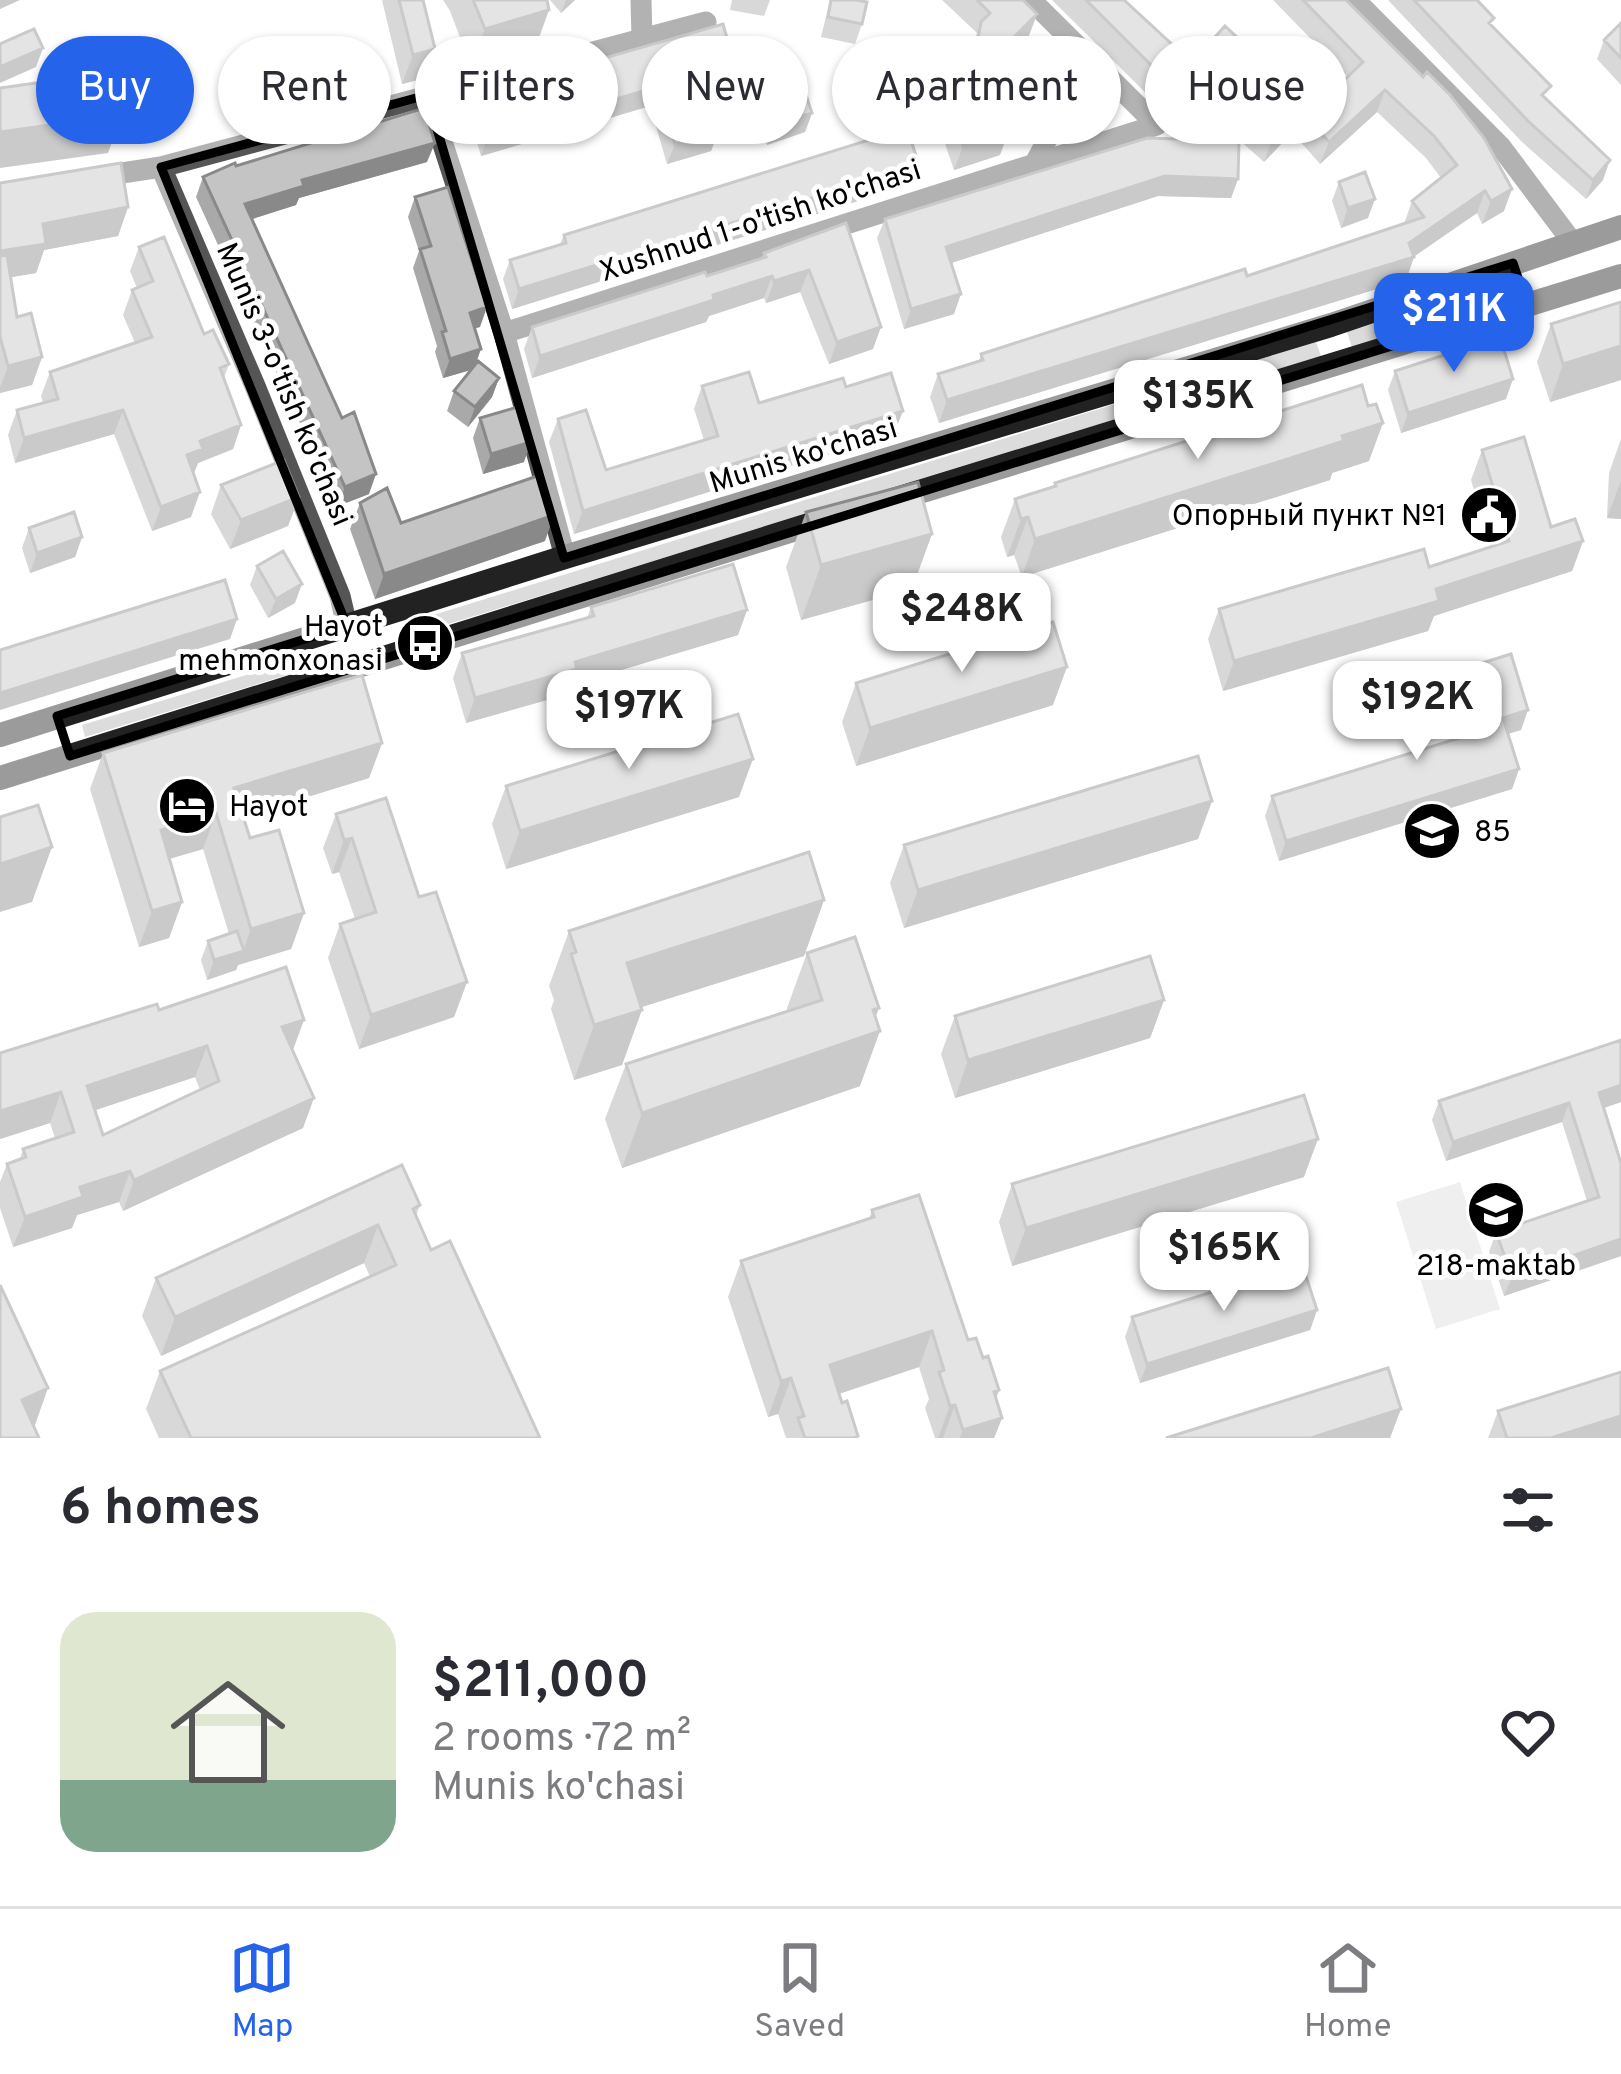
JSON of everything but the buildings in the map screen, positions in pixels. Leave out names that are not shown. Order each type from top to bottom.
[{"type":"street","points":[[618,46],[642,40],[641,0]]},
{"type":"street","name":"Xushnud 1-o'tish ko'chasi","points":[[504,333],[1157,125],[1031,0]]},
{"type":"street","points":[[1355,0],[1501,147],[1573,243]]},
{"type":"street","points":[[656,36],[706,22]]},
{"type":"street","points":[[1034,165],[1053,131],[1065,70],[1063,32]]},
{"type":"street","points":[[63,182],[160,167],[415,97]]},
{"type":"street","points":[[443,144],[504,333],[565,557]]},
{"type":"street","name":"Munis 3-o'tish ko'chasi","points":[[160,167],[264,407],[340,596],[347,626]]},
{"type":"street","name":"Munis ko'chasi","points":[[0,735],[565,557],[1331,325],[1621,227]]},
{"type":"street","points":[[1514,263],[1527,304]]},
{"type":"street","points":[[0,778],[1621,276]]},
{"type":"street","points":[[1331,325],[1344,362]]},
{"type":"street","points":[[347,626],[360,663]]},
{"type":"street","points":[[57,716],[70,756]]},
{"type":"highlighted area","points":[[427,95],[564,558],[1513,263],[1527,304],[70,756],[57,716],[347,626],[161,167]]},
{"type":"shaded area","points":[[1482,290],[1487,305],[1352,347],[1347,332]]},
{"type":"shaded area","points":[[1316,342],[1321,356],[419,633],[414,621]]},
{"type":"shaded area","points":[[302,658],[306,669],[85,737],[82,725]]},
{"type":"shaded area","points":[[1460,1182],[1500,1309],[1436,1329],[1396,1202]]},
{"type":"place","name":"Опорный пункт №1","points":[[1489,515]]},
{"type":"place","name":"Hayot mehmonxonasi","points":[[425,643]]},
{"type":"place","name":"Hayot","points":[[187,806]]},
{"type":"place","name":"85","points":[[1432,831]]},
{"type":"place","name":"218-maktab","points":[[1496,1210]]}]
